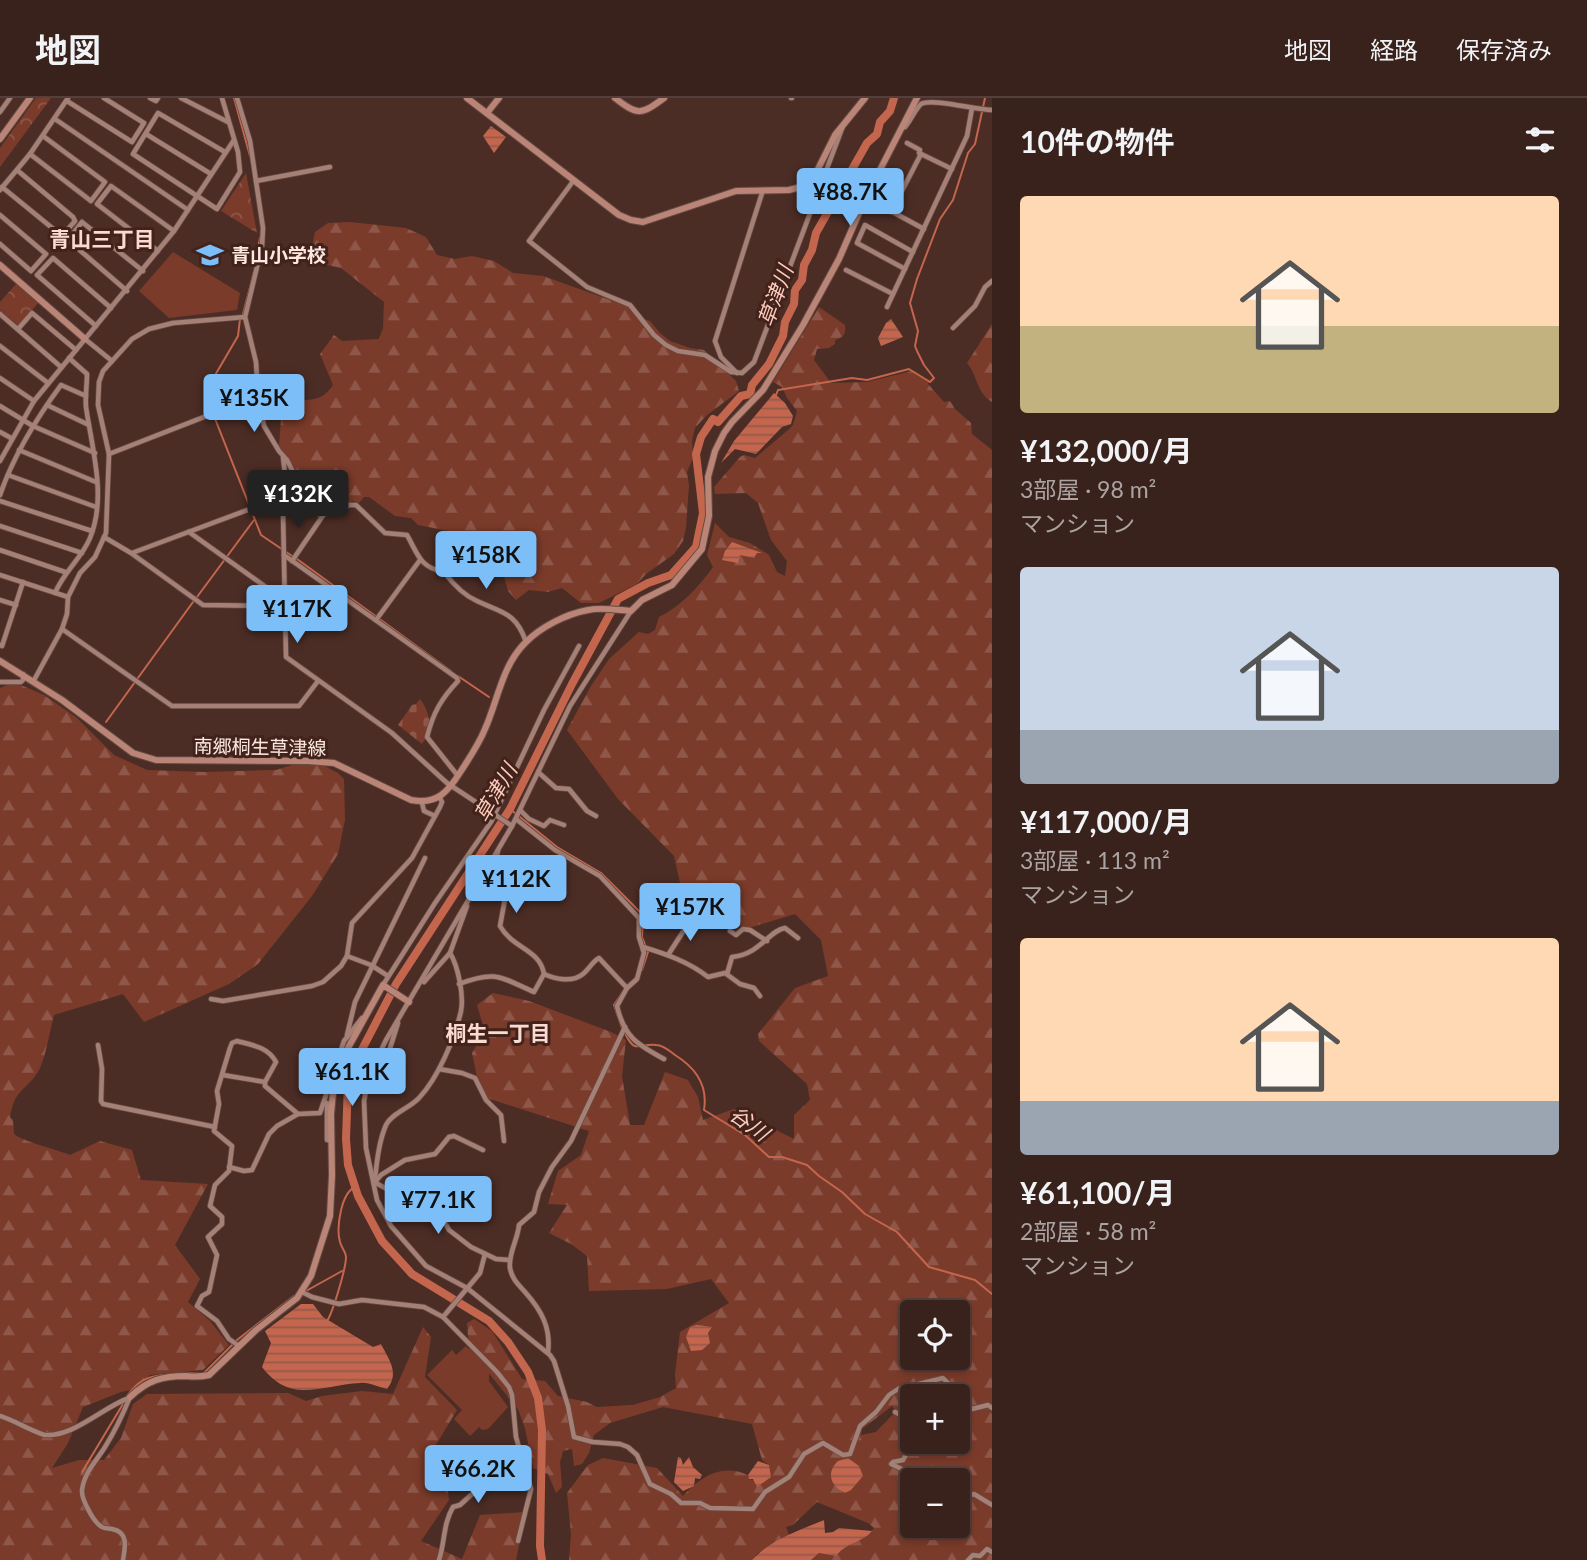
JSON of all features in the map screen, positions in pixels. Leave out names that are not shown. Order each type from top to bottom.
[{"type":"main road","points":[[0,139],[30,98]]},
{"type":"main road","points":[[467,98],[625,218],[643,222],[723,194],[752,189],[795,189],[811,180],[835,135],[865,98]]},
{"type":"main road","points":[[487,113],[499,98]]},
{"type":"main road","points":[[615,98],[629,109],[640,112],[648,110],[664,98]]},
{"type":"main road","points":[[422,803],[440,798],[458,776],[484,733],[507,668],[526,642],[541,630],[587,610],[631,611],[642,600],[672,585],[702,549],[709,516],[708,477],[715,451],[724,433],[762,390],[803,326],[839,259],[917,98]]},
{"type":"main road","points":[[0,265],[85,339]]},
{"type":"main road","name":"南郷桐生草津線","points":[[0,661],[23,674],[141,757],[156,760],[308,761],[334,764],[422,803]]},
{"type":"main road","points":[[130,1397],[155,1378],[209,1375],[302,1292],[311,1276],[330,1216],[333,1093],[348,1048],[385,986],[408,1001]]},
{"type":"street","points":[[0,112],[10,98]]},
{"type":"street","points":[[17,170],[73,217],[75,220],[62,236],[1,188],[30,154],[68,99],[132,142],[144,123],[104,98]]},
{"type":"street","points":[[150,98],[156,102],[158,98]]},
{"type":"street","points":[[181,98],[228,122]]},
{"type":"street","points":[[222,98],[240,173],[217,209],[133,153],[158,114],[225,152]]},
{"type":"street","points":[[237,98],[250,141],[263,238],[245,317],[256,362],[258,397],[264,426],[287,460],[297,480],[301,500],[311,505],[318,514],[356,505],[385,533],[407,536],[420,560],[435,571],[443,572],[453,586],[477,601],[511,615],[526,642]]},
{"type":"street","points":[[899,131],[924,102],[947,100],[992,110]]},
{"type":"street","points":[[887,307],[967,136],[972,107]]},
{"type":"street","points":[[55,119],[188,210]]},
{"type":"street","points":[[574,180],[529,241],[587,286],[630,305],[654,335],[666,345],[686,353],[705,355],[731,372],[738,373],[746,371],[754,362],[845,122]]},
{"type":"street","points":[[146,134],[211,174]]},
{"type":"street","points":[[30,154],[91,201],[105,182],[43,136]]},
{"type":"street","points":[[1,457],[34,401],[174,231],[234,140]]},
{"type":"street","points":[[907,143],[920,150],[919,153],[952,169]]},
{"type":"street","points":[[891,212],[921,154]]},
{"type":"street","points":[[256,181],[330,167]]},
{"type":"street","points":[[158,251],[97,204],[111,186],[174,231]]},
{"type":"street","points":[[738,373],[716,351],[715,341],[764,190]]},
{"type":"street","points":[[876,203],[924,229]]},
{"type":"street","points":[[0,215],[46,254],[31,271],[0,244]]},
{"type":"street","points":[[127,290],[68,240],[82,222],[143,271]]},
{"type":"street","points":[[905,269],[857,243],[865,225],[913,252]]},
{"type":"street","points":[[96,326],[37,275],[52,258],[111,309]]},
{"type":"street","points":[[846,270],[894,294]]},
{"type":"street","points":[[953,328],[975,306],[985,287],[992,281]]},
{"type":"street","points":[[18,329],[32,313],[76,350]]},
{"type":"street","points":[[0,314],[61,367]]},
{"type":"street","points":[[33,682],[62,629],[67,614],[68,597],[80,573],[95,557],[108,528],[108,454],[98,396],[101,376],[132,339],[149,329],[173,323],[245,317]]},
{"type":"street","points":[[85,339],[112,361]]},
{"type":"street","points":[[0,346],[48,383]]},
{"type":"street","points":[[55,593],[65,572],[82,553],[93,531],[96,507],[95,453],[86,396],[87,374],[69,358]]},
{"type":"street","points":[[0,377],[34,401]]},
{"type":"street","points":[[0,495],[19,450],[61,385],[86,396]]},
{"type":"street","points":[[108,454],[258,397]]},
{"type":"street","points":[[47,405],[90,425]]},
{"type":"street","points":[[0,406],[33,426],[95,453]]},
{"type":"street","points":[[0,432],[11,438]]},
{"type":"street","points":[[19,450],[96,482]]},
{"type":"street","points":[[283,457],[286,657],[392,733],[451,786],[510,825]]},
{"type":"street","points":[[8,475],[96,507]]},
{"type":"street","points":[[131,553],[285,496]]},
{"type":"street","points":[[0,501],[93,531]]},
{"type":"street","points":[[292,561],[324,514]]},
{"type":"street","points":[[0,526],[82,553]]},
{"type":"street","points":[[188,531],[284,603]]},
{"type":"street","points":[[104,537],[204,605],[284,603]]},
{"type":"street","points":[[0,550],[65,572]]},
{"type":"street","points":[[284,555],[457,678],[458,681],[439,703],[430,720],[427,737],[458,776]]},
{"type":"street","points":[[376,620],[420,560]]},
{"type":"street","points":[[0,575],[68,597]]},
{"type":"street","points":[[0,645],[2,646],[23,582]]},
{"type":"street","points":[[0,600],[16,605]]},
{"type":"street","points":[[631,611],[570,706],[516,819],[510,825],[374,1063],[366,1085],[364,1101],[366,1148],[382,1212],[400,1238],[426,1266],[465,1290],[548,1353],[554,1361],[568,1406],[574,1437],[624,1445],[637,1455],[650,1484],[671,1494],[681,1503],[700,1503],[710,1508],[753,1509],[765,1492],[789,1477],[799,1458],[820,1443],[843,1455],[850,1454],[860,1426],[893,1391],[900,1389]]},
{"type":"street","points":[[0,624],[8,627]]},
{"type":"street","points":[[62,629],[172,706],[299,706],[318,681]]},
{"type":"street","points":[[385,986],[388,976],[495,815],[544,710],[579,646]]},
{"type":"street","points":[[0,682],[21,682],[23,674]]},
{"type":"street","points":[[538,772],[556,788],[569,789],[587,811],[596,816]]},
{"type":"street","points":[[211,999],[223,1001],[312,986],[333,974],[347,956],[352,923],[412,858],[442,802],[440,798]]},
{"type":"street","points":[[422,803],[424,811],[435,816]]},
{"type":"street","points":[[520,810],[529,819],[544,826],[550,820],[564,825]]},
{"type":"street","points":[[516,819],[555,850],[600,876],[639,918],[639,937],[643,947],[637,979],[627,988],[617,1006],[633,1041],[664,1059]]},
{"type":"street","points":[[459,984],[488,975],[534,992],[544,974],[542,963],[536,956],[513,943],[500,926],[505,899],[490,881],[498,850]]},
{"type":"street","points":[[412,858],[419,868]]},
{"type":"street","points":[[229,1167],[252,1170],[269,1134],[298,1114],[320,1113],[328,1083],[347,1035],[355,1002],[425,858]]},
{"type":"street","points":[[416,990],[450,953],[467,901]]},
{"type":"street","points":[[668,955],[690,921]]},
{"type":"street","points":[[727,974],[732,957],[753,952],[781,928],[798,938]]},
{"type":"street","points":[[730,931],[736,935],[743,929],[750,930],[767,941]]},
{"type":"street","points":[[643,947],[668,955],[708,976],[727,974],[740,984],[754,988],[760,996]]},
{"type":"street","points":[[375,1182],[385,1127],[433,1082],[461,1011],[459,984],[450,953]]},
{"type":"street","points":[[347,956],[371,965],[388,976]]},
{"type":"street","points":[[544,974],[559,981],[582,976],[599,958],[627,988]]},
{"type":"street","points":[[347,1035],[362,1017],[366,1017]]},
{"type":"street","points":[[385,1063],[399,1018]]},
{"type":"street","points":[[548,1353],[547,1324],[534,1301],[514,1279],[510,1260],[519,1225],[534,1212],[539,1192],[558,1157],[571,1141],[625,1027]]},
{"type":"street","points":[[239,1346],[229,1339],[217,1321],[197,1306],[202,1296],[209,1292],[217,1255],[208,1237],[222,1224],[222,1217],[210,1206],[215,1185],[229,1171],[232,1146],[214,1132],[219,1104],[217,1091],[232,1044],[237,1041],[258,1046],[274,1058],[276,1062],[265,1086],[298,1114]]},
{"type":"street","points":[[98,1045],[103,1104],[215,1127]]},
{"type":"street","points":[[439,1069],[475,1078],[486,1100],[501,1115],[504,1141]]},
{"type":"street","points":[[223,1075],[265,1082]]},
{"type":"street","points":[[309,1079],[328,1083]]},
{"type":"street","points":[[326,1095],[327,1140],[331,1140]]},
{"type":"street","points":[[375,1182],[405,1160],[435,1154],[449,1137],[454,1136],[483,1150]]},
{"type":"street","points":[[375,1182],[410,1202],[435,1210],[456,1237],[485,1254],[496,1259],[510,1260]]},
{"type":"street","points":[[444,1316],[480,1273],[485,1254]]},
{"type":"street","points":[[302,1292],[339,1304],[362,1300],[425,1307],[444,1316],[482,1354],[509,1387],[513,1400],[516,1437],[531,1489],[518,1541]]},
{"type":"street","points":[[920,1384],[943,1378],[949,1384]]},
{"type":"street","points":[[0,1416],[47,1435],[76,1427],[130,1397]]},
{"type":"street","points":[[122,1560],[125,1545],[123,1535],[118,1530],[104,1528],[98,1524],[83,1503],[81,1491],[87,1474],[105,1447],[130,1397]]},
{"type":"street","points":[[970,1408],[988,1405],[992,1408]]},
{"type":"street","points":[[895,1412],[908,1419],[903,1426],[906,1455],[903,1460],[891,1464],[900,1468]]},
{"type":"street","points":[[439,1560],[443,1548],[443,1531],[453,1507],[460,1505],[484,1483],[520,1463],[524,1458]]},
{"type":"street","points":[[970,1495],[974,1494],[992,1505]]},
{"type":"street","points":[[968,1560],[972,1555],[980,1556],[987,1549],[992,1552]]},
{"type":"green space","points":[[36,98],[51,98],[0,167],[0,148]]},
{"type":"green space","points":[[246,173],[257,233],[221,211]]},
{"type":"green space","points":[[350,222],[406,228],[426,237],[437,255],[455,259],[472,256],[494,261],[513,273],[543,276],[627,306],[636,316],[650,321],[670,341],[704,350],[736,381],[739,391],[707,415],[695,428],[692,441],[693,458],[687,472],[689,485],[686,528],[683,541],[674,554],[637,584],[599,603],[581,603],[562,588],[548,592],[529,590],[516,600],[508,591],[502,569],[503,556],[491,540],[482,536],[462,536],[418,525],[411,518],[395,516],[369,497],[364,497],[359,503],[353,501],[340,509],[322,511],[302,497],[300,483],[279,446],[281,418],[268,411],[275,395],[280,392],[299,396],[299,400],[322,396],[333,385],[320,354],[334,335],[342,341],[379,339],[383,328],[384,302],[341,268],[323,264],[312,247],[315,232],[328,223]]},
{"type":"green space","points":[[173,252],[240,293],[237,310],[169,318],[139,291]]},
{"type":"green space","points":[[17,283],[39,302],[18,326],[0,310],[0,302]]},
{"type":"green space","points":[[819,307],[845,325],[845,333],[829,348],[817,349],[814,360],[831,383],[867,382],[912,371],[929,382],[944,402],[950,401],[971,423],[972,434],[992,450],[992,1560],[811,1560],[819,1553],[836,1555],[874,1528],[817,1502],[793,1525],[786,1527],[789,1535],[758,1553],[752,1560],[569,1560],[571,1534],[567,1493],[588,1465],[603,1458],[657,1468],[683,1496],[704,1478],[720,1471],[738,1472],[761,1482],[769,1465],[762,1460],[752,1424],[663,1407],[610,1423],[594,1435],[589,1453],[582,1464],[574,1466],[572,1449],[563,1451],[560,1462],[562,1487],[556,1493],[548,1474],[533,1468],[525,1428],[518,1409],[469,1349],[467,1323],[474,1319],[492,1331],[522,1379],[545,1381],[558,1396],[597,1407],[633,1405],[660,1397],[676,1388],[680,1332],[729,1303],[711,1279],[667,1289],[589,1291],[587,1256],[549,1233],[567,1205],[548,1204],[558,1171],[581,1155],[589,1131],[487,1098],[477,1077],[472,1053],[485,1032],[477,1005],[493,993],[529,1001],[626,1040],[622,1076],[630,1125],[644,1125],[665,1072],[688,1080],[698,1097],[703,1120],[734,1109],[794,1139],[794,1115],[810,1100],[807,1084],[759,1041],[758,1034],[795,988],[828,976],[821,940],[795,914],[742,930],[727,904],[688,903],[674,856],[618,799],[567,730],[609,659],[639,632],[648,634],[655,630],[659,617],[689,596],[713,567],[707,555],[715,523],[729,537],[750,543],[769,555],[777,572],[785,576],[787,561],[771,540],[758,503],[746,493],[715,494],[714,487],[740,457],[744,455],[755,458],[793,425],[797,411],[782,387],[773,382]],"holes":[[[892,1406],[896,1411],[876,1432],[861,1435],[862,1429]]]},
{"type":"green space","points":[[992,324],[992,402],[983,394],[967,363]]},
{"type":"green space","points":[[14,682],[44,695],[77,718],[114,755],[147,770],[276,770],[311,759],[344,779],[345,820],[338,854],[312,896],[258,964],[229,984],[144,1022],[123,994],[54,1015],[39,1070],[18,1094],[12,1107],[10,1117],[13,1120],[14,1134],[25,1140],[70,1155],[100,1141],[132,1150],[141,1180],[208,1184],[175,1245],[200,1279],[188,1302],[210,1321],[229,1345],[203,1370],[150,1375],[135,1389],[83,1407],[68,1443],[52,1468],[79,1460],[104,1460],[121,1438],[133,1404],[147,1394],[288,1393],[306,1401],[322,1396],[362,1391],[393,1394],[423,1327],[431,1337],[425,1377],[457,1410],[428,1458],[431,1463],[446,1472],[449,1500],[421,1541],[462,1559],[480,1515],[526,1512],[516,1560],[0,1560],[0,688]]},
{"type":"green space","points":[[420,699],[429,721],[428,733],[422,744],[398,725],[412,705]]},
{"type":"green space","points":[[466,1346],[489,1371],[489,1381],[508,1407],[488,1429],[482,1430],[479,1427],[470,1436],[454,1419],[462,1410],[427,1375],[452,1350],[456,1355]]},
{"type":"shaded area","points":[[491,126],[506,137],[494,153],[483,136]]},
{"type":"shaded area","points":[[891,319],[903,337],[881,346],[878,338]]},
{"type":"shaded area","points":[[774,393],[785,403],[793,416],[791,424],[782,427],[756,454],[735,449],[721,463],[734,441]]},
{"type":"shaded area","points":[[732,542],[762,553],[757,553],[754,558],[740,555],[738,563],[722,560]]},
{"type":"shaded area","points":[[301,1304],[313,1304],[323,1317],[373,1347],[381,1344],[393,1372],[387,1389],[363,1383],[320,1389],[295,1389],[273,1379],[262,1367],[271,1343],[265,1331]]},
{"type":"shaded area","points":[[690,1327],[712,1327],[708,1333],[710,1343],[702,1350],[691,1351],[686,1337]]},
{"type":"shaded area","points":[[678,1457],[683,1465],[689,1457],[693,1467],[702,1475],[700,1479],[695,1478],[694,1486],[683,1491],[674,1482]]},
{"type":"shaded area","points":[[848,1458],[859,1466],[863,1476],[845,1493],[833,1483],[831,1474],[838,1461]]},
{"type":"shaded area","points":[[758,1461],[769,1465],[771,1477],[757,1487],[748,1475]]},
{"type":"shaded area","points":[[824,1520],[825,1533],[839,1528],[872,1531],[845,1547],[836,1556],[819,1553],[811,1560],[752,1560],[776,1541]]},
{"type":"waterway","points":[[234,98],[250,156]]},
{"type":"waterway","name":"草津川","points":[[542,1560],[542,1430],[538,1398],[528,1372],[508,1342],[489,1321],[412,1274],[382,1241],[358,1196],[348,1165],[348,1082],[396,984],[510,809],[618,599],[648,583],[671,575],[696,547],[703,513],[696,454],[701,437],[713,419],[718,422],[741,396],[750,394],[752,385],[769,364],[783,336],[785,322],[794,304],[795,290],[802,280],[804,265],[812,250],[816,233],[867,143],[877,134],[880,122],[890,111],[894,98]]},
{"type":"waterway","points":[[776,395],[778,390],[852,378],[867,380],[909,369],[930,382],[934,378],[915,346],[918,331],[910,303],[940,219],[953,200],[968,153],[975,144],[985,98]]},
{"type":"waterway","points":[[256,260],[260,238]]},
{"type":"waterway","points":[[243,314],[254,272]]},
{"type":"waterway","points":[[240,319],[238,336],[214,377],[208,394],[210,406],[261,535],[292,556]]},
{"type":"waterway","points":[[197,597],[254,520]]},
{"type":"waterway","points":[[297,559],[451,671]]},
{"type":"waterway","points":[[106,722],[193,602]]},
{"type":"waterway","points":[[458,676],[489,697]]},
{"type":"waterway","name":"谷川","points":[[510,809],[557,847],[601,873],[640,912],[643,918],[642,937],[648,952],[642,970]]},
{"type":"waterway","name":"谷川","points":[[622,1028],[614,1005],[626,987]]},
{"type":"waterway","name":"谷川","points":[[625,1033],[635,1046],[661,1046],[689,1066],[702,1085],[704,1110],[745,1135],[769,1157],[782,1157],[807,1165],[865,1214],[897,1232],[929,1267],[975,1280],[992,1294]]},
{"type":"waterway","points":[[327,1321],[342,1280],[346,1255],[339,1236],[339,1220],[346,1196],[355,1187]]},
{"type":"waterway","points":[[306,1291],[342,1271]]},
{"type":"waterway","points":[[186,1373],[203,1374],[237,1340],[294,1296]]},
{"type":"waterway","points":[[127,1396],[142,1381],[163,1375]]},
{"type":"waterway","points":[[82,1472],[123,1404]]},
{"type":"place","name":"青山小学校","points":[[210,255]]},
{"type":"district","name":"青山三丁目","points":[[102,240]]},
{"type":"district","name":"桐生一丁目","points":[[498,1034]]}]
